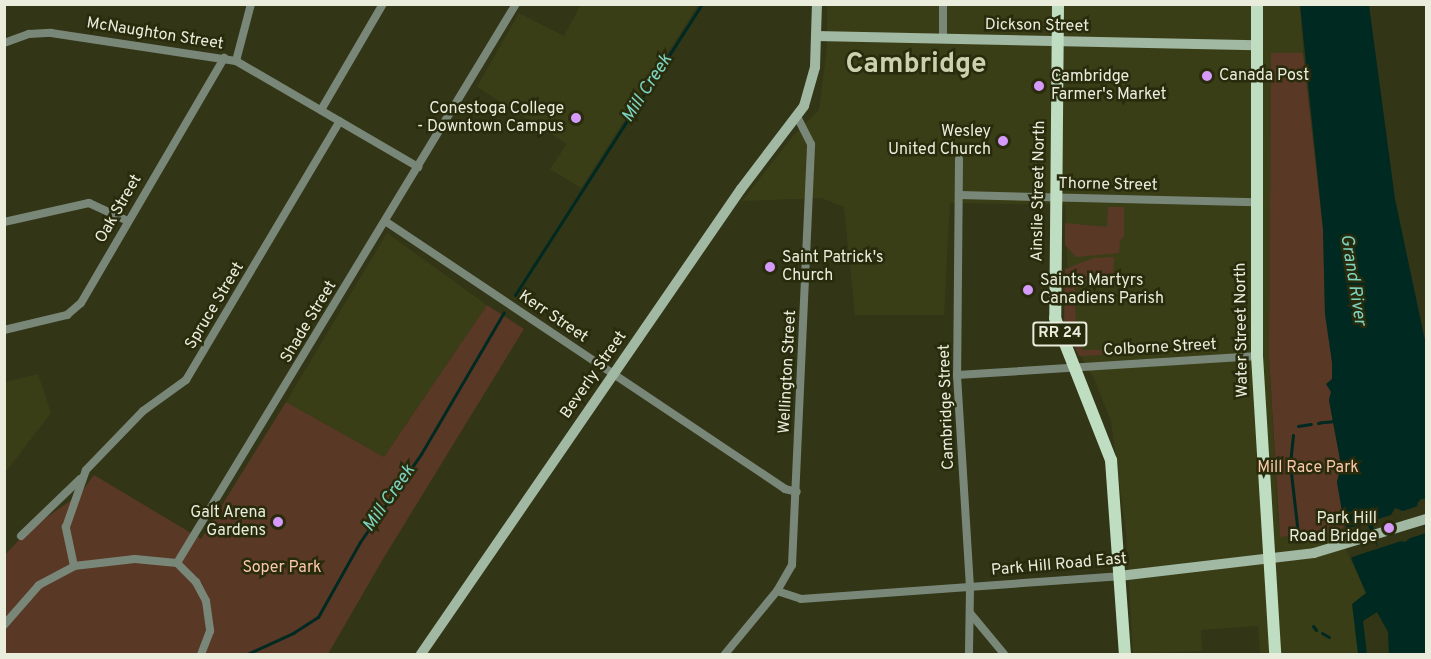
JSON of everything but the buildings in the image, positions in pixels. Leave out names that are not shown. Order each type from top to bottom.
[{"type":"main road","name":"Ainslie Street North","points":[[1058,4],[1055,318],[1072,367],[1111,460],[1125,654]]},
{"type":"main road","name":"Water Street North","points":[[1257,4],[1257,356],[1275,654]]},
{"type":"street","points":[[236,61],[251,4]]},
{"type":"street","points":[[321,110],[383,4]]},
{"type":"street","name":"Shade Street","points":[[177,563],[516,4]]},
{"type":"street","points":[[797,116],[812,86],[817,4]]},
{"type":"street","points":[[943,39],[944,4]]},
{"type":"street","name":"McNaughton Street","points":[[4,43],[29,34],[51,33],[236,61],[418,167]]},
{"type":"street","name":"Dickson Street","points":[[816,36],[1256,45]]},
{"type":"street","name":"Oak Street","points":[[4,330],[60,318],[75,309],[224,58]]},
{"type":"street","name":"Beverly Street","points":[[421,654],[741,189],[797,116]]},
{"type":"street","name":"Wellington Street","points":[[725,654],[777,591],[792,565],[811,144],[797,116]]},
{"type":"street","name":"Spruce Street","points":[[21,536],[82,478],[143,411],[186,380],[340,121]]},
{"type":"street","name":"Cambridge Street","points":[[960,159],[957,375],[970,588],[969,654]]},
{"type":"street","name":"Thorne Street","points":[[959,195],[1256,202]]},
{"type":"street","points":[[4,222],[89,203],[128,220]]},
{"type":"street","name":"Kerr Street","points":[[385,221],[785,489],[797,492]]},
{"type":"street","name":"Colborne Street","points":[[957,375],[1257,356]]},
{"type":"street","name":"Spruce Street","points":[[75,566],[66,527],[82,478]]},
{"type":"street","name":"Park Hill Road East","points":[[777,591],[801,599],[1119,576],[1269,561],[1343,545],[1426,519]]},
{"type":"street","points":[[4,625],[39,585],[75,566],[135,559],[177,563],[196,582],[206,601],[210,631],[201,654]]},
{"type":"street","points":[[970,613],[1004,654]]},
{"type":"shaded area","name":"Conestoga College - Downtown Campus","points":[[581,4],[698,5],[581,188],[550,169],[567,144],[477,87],[519,13],[564,36]]},
{"type":"shaded area","points":[[827,5],[1300,5],[1303,53],[1271,54],[1269,356],[1278,520],[1281,537],[1338,532],[1366,593],[1358,654],[1260,654],[1258,626],[1201,630],[1202,651],[1133,654],[1126,532],[1111,421],[1094,379],[1070,338],[1065,205],[950,203],[944,315],[855,315],[844,207],[821,198],[742,201],[793,136],[819,110],[827,47]]},
{"type":"shaded area","points":[[387,233],[487,305],[384,457],[286,402]]},
{"type":"shaded area","points":[[38,374],[51,413],[5,473],[5,382]]},
{"type":"green space","name":"Mill Race Park","points":[[1271,53],[1303,53],[1323,229],[1325,314],[1332,362],[1332,380],[1327,384],[1331,392],[1329,400],[1341,465],[1337,482],[1346,525],[1338,532],[1280,537],[1269,356]]},
{"type":"green space","points":[[1108,207],[1124,207],[1124,236],[1120,241],[1119,253],[1076,257],[1065,245],[1065,223],[1107,227]]},
{"type":"green space","points":[[1114,257],[1113,280],[1083,280],[1081,286],[1075,288],[1076,340],[1081,342],[1082,350],[1101,350],[1104,344],[1102,355],[1079,356],[1064,324],[1065,269],[1094,258]]},
{"type":"green space","name":"Soper Park","points":[[487,305],[524,329],[383,559],[328,654],[5,654],[5,555],[27,531],[80,494],[94,475],[201,539],[286,402],[384,457]]},
{"type":"water","name":"Grand River","points":[[1300,5],[1369,5],[1395,199],[1426,345],[1426,499],[1421,499],[1417,504],[1426,529],[1426,654],[1389,654],[1388,632],[1377,612],[1363,621],[1367,654],[1358,654],[1352,604],[1366,593],[1351,558],[1356,555],[1343,518],[1337,482],[1341,465],[1329,400],[1331,392],[1326,384],[1332,379],[1332,362],[1325,314],[1323,229]],"holes":[[[1395,508],[1403,511],[1410,538],[1405,542],[1400,541],[1391,515]]]},
{"type":"pier","name":"Park Hill Road Bridge","points":[[1421,505],[1426,533],[1349,558],[1353,554],[1345,529],[1367,523],[1378,548],[1372,521],[1394,514],[1405,539],[1400,512]]},
{"type":"waterway","name":"Mill Creek","points":[[515,295],[702,4]]},
{"type":"waterway","name":"Mill Creek","points":[[247,654],[293,633],[318,617],[360,542],[421,454],[504,312]]},
{"type":"waterway","points":[[1325,422],[1335,421]]},
{"type":"waterway","points":[[1318,423],[1323,422]]},
{"type":"waterway","points":[[1298,426],[1311,424]]},
{"type":"waterway","points":[[1293,435],[1290,464],[1298,534]]},
{"type":"waterway","points":[[1313,626],[1316,630]]},
{"type":"waterway","points":[[1322,633],[1329,637]]},
{"type":"place","name":"Canada Post","points":[[1207,76]]},
{"type":"place","name":"Cambridge Farmer's Market","points":[[1039,86]]},
{"type":"place","name":"Conestoga College - Downtown Campus","points":[[576,118]]},
{"type":"place","name":"Wesley United Church","points":[[1003,141]]},
{"type":"place","name":"Saint Patrick's Church","points":[[770,267]]},
{"type":"place","name":"Saints Martyrs Canadiens Parish","points":[[1028,290]]},
{"type":"place","name":"Galt Arena Gardens","points":[[278,522]]},
{"type":"place","name":"Park Hill Road Bridge","points":[[1389,528]]},
{"type":"district","name":"Cambridge","points":[[916,65]]}]
